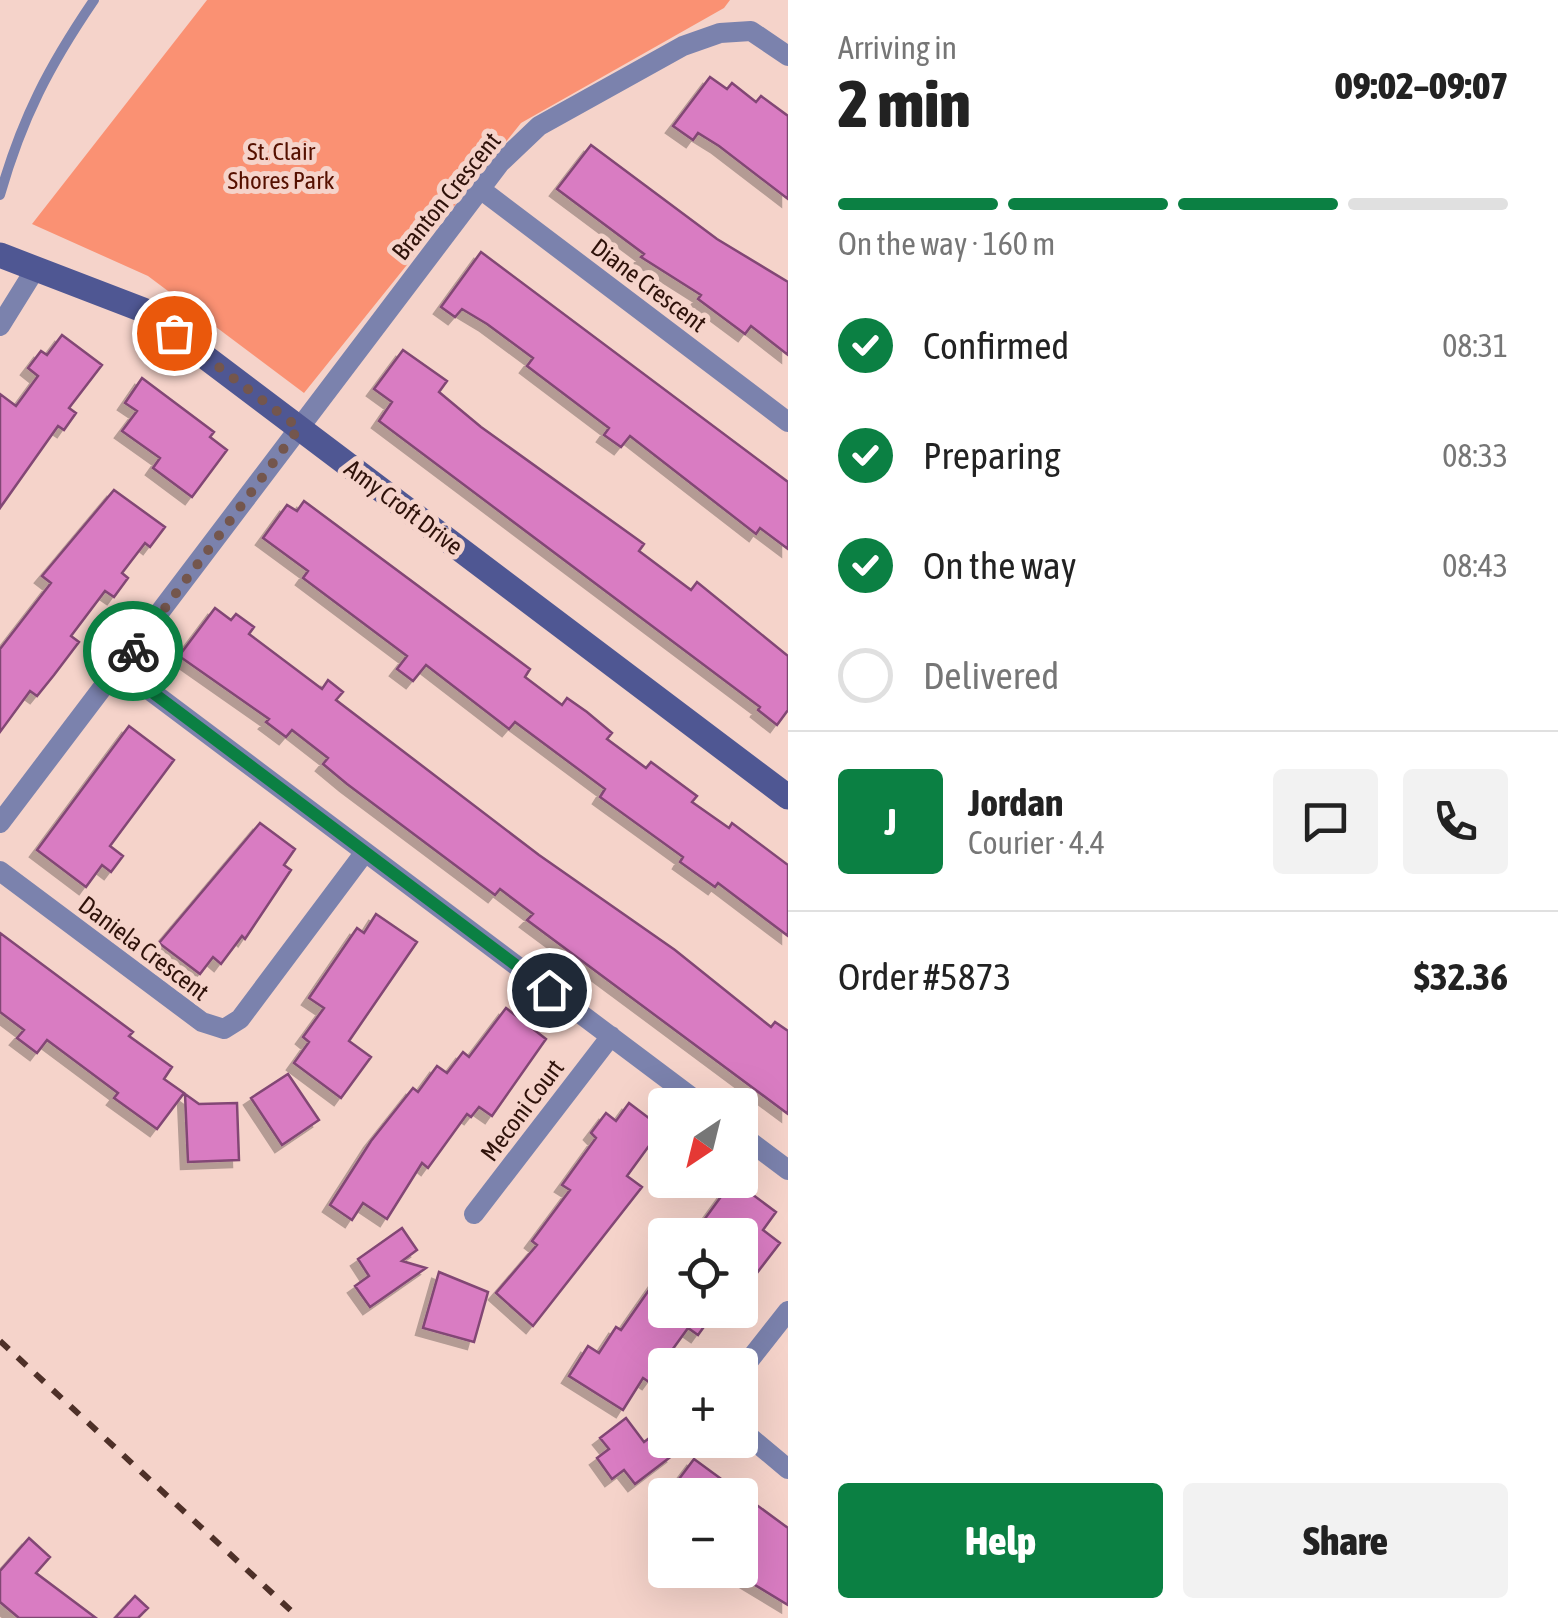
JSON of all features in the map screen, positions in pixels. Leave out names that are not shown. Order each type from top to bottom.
[{"type":"street","name":"Branton Crescent","points":[[299,428],[480,188],[540,126],[683,46],[720,34],[751,31],[788,56]]},
{"type":"street","name":"Diane Crescent","points":[[480,188],[788,422]]},
{"type":"street","name":"Amy Croft Drive","points":[[0,255],[144,310],[788,797]]},
{"type":"street","points":[[0,326],[36,268]]},
{"type":"street","points":[[0,823],[299,428]]},
{"type":"street","points":[[120,668],[679,1088]]},
{"type":"street","name":"Daniela Crescent","points":[[0,871],[202,1022],[224,1029],[240,1019],[365,852]]},
{"type":"street","name":"Meconi Court","points":[[474,1214],[610,1036]]},
{"type":"street","points":[[758,1148],[788,1170]]},
{"type":"street","points":[[758,1349],[788,1311]]},
{"type":"street","points":[[758,1444],[788,1469]]},
{"type":"lane","points":[[0,196],[18,130],[47,70],[94,0]]},
{"type":"green space","name":"St. Clair Shores Park","points":[[207,0],[730,0],[724,8],[521,123],[304,393],[148,276],[32,224]]},
{"type":"building","points":[[710,77],[727,89],[732,83],[756,102],[761,96],[788,116],[788,199],[719,146],[698,133],[693,140],[673,126]]},
{"type":"building","points":[[591,145],[717,239],[788,282],[788,355],[751,326],[745,334],[698,299],[701,295],[641,257],[644,254],[557,189]]},
{"type":"building","points":[[481,252],[788,482],[788,549],[760,528],[756,534],[630,436],[621,447],[604,435],[609,428],[527,366],[533,358],[487,324],[462,309],[455,317],[441,307]]},
{"type":"building","points":[[62,335],[102,365],[69,408],[76,413],[64,430],[58,426],[0,508],[0,394],[16,406],[38,376],[28,368],[41,351],[47,355]]},
{"type":"building","points":[[403,350],[447,381],[439,392],[481,427],[644,544],[639,551],[691,590],[697,582],[788,656],[788,710],[777,725],[758,710],[760,707],[379,421],[392,402],[374,389]]},
{"type":"building","points":[[142,378],[214,432],[210,437],[227,450],[192,497],[153,468],[160,458],[122,431],[137,411],[125,403]]},
{"type":"building","points":[[114,490],[165,527],[150,547],[145,543],[122,573],[128,578],[114,597],[105,591],[71,636],[79,642],[37,696],[30,691],[0,732],[0,649],[51,583],[42,576]]},
{"type":"building","points":[[304,501],[530,669],[525,677],[562,705],[567,698],[587,712],[612,733],[607,739],[646,768],[651,762],[697,796],[692,802],[729,828],[732,823],[788,865],[788,936],[718,883],[715,887],[680,862],[683,857],[600,797],[605,789],[515,722],[509,729],[426,665],[413,681],[397,669],[407,656],[303,578],[308,571],[263,538],[287,505],[297,511]]},
{"type":"building","points":[[215,608],[231,620],[236,614],[254,627],[249,634],[322,689],[328,680],[343,692],[336,700],[539,855],[675,950],[771,1027],[775,1022],[788,1031],[788,1114],[527,920],[533,914],[500,889],[495,895],[347,784],[323,764],[328,758],[292,730],[286,737],[266,722],[269,719],[179,656]]},
{"type":"building","points":[[129,726],[174,760],[110,846],[123,856],[111,872],[102,865],[86,887],[37,850]]},
{"type":"building","points":[[260,823],[295,849],[284,865],[291,870],[245,939],[242,936],[221,964],[213,957],[200,974],[159,943]]},
{"type":"building","points":[[376,914],[417,942],[349,1041],[371,1057],[341,1098],[294,1063],[309,1042],[303,1037],[324,1008],[309,998],[357,928],[364,933]]},
{"type":"building","points":[[0,933],[133,1032],[129,1036],[172,1067],[164,1079],[184,1093],[157,1129],[114,1098],[118,1093],[47,1040],[37,1053],[17,1038],[24,1030],[0,1012]]},
{"type":"building","points":[[506,1008],[546,1039],[492,1116],[479,1107],[471,1117],[467,1114],[428,1168],[422,1163],[387,1219],[363,1203],[352,1220],[330,1205],[371,1141],[413,1088],[418,1092],[437,1066],[447,1073],[463,1052],[469,1057]]},
{"type":"building","points":[[288,1074],[319,1120],[282,1145],[251,1098]]},
{"type":"building","points":[[185,1094],[199,1104],[237,1103],[239,1160],[188,1162]]},
{"type":"building","points":[[629,1103],[648,1117],[648,1147],[627,1176],[642,1187],[533,1326],[496,1293],[537,1245],[532,1241],[570,1190],[562,1185],[596,1138],[591,1133],[606,1113],[616,1121]]},
{"type":"building","points":[[720,1198],[757,1198],[776,1212],[763,1230],[780,1243],[758,1272],[758,1218],[705,1218]]},
{"type":"building","points":[[402,1228],[417,1250],[402,1261],[426,1268],[370,1307],[355,1286],[369,1276],[358,1259]]},
{"type":"building","points":[[439,1272],[488,1292],[474,1342],[423,1328]]},
{"type":"building","points":[[648,1291],[648,1328],[688,1328],[674,1348],[648,1348],[648,1381],[643,1378],[623,1410],[569,1376],[588,1346],[599,1353],[616,1327],[621,1330]]},
{"type":"building","points":[[626,1418],[644,1442],[648,1439],[648,1458],[669,1458],[635,1484],[624,1470],[612,1479],[597,1458],[609,1449],[600,1438]]},
{"type":"building","points":[[694,1459],[720,1478],[680,1478]]},
{"type":"building","points":[[758,1506],[788,1528],[788,1605],[758,1587]]},
{"type":"building","points":[[29,1538],[50,1557],[36,1573],[96,1618],[19,1618],[0,1602],[0,1571]]},
{"type":"building","points":[[135,1596],[148,1608],[138,1618],[115,1618]]},
{"type":"railway","points":[[0,1341],[299,1618]]},
{"type":"way so far","points":[[133,651],[299,428],[174,333]]},
{"type":"route","points":[[133,651],[120,668],[549,990]]}]
